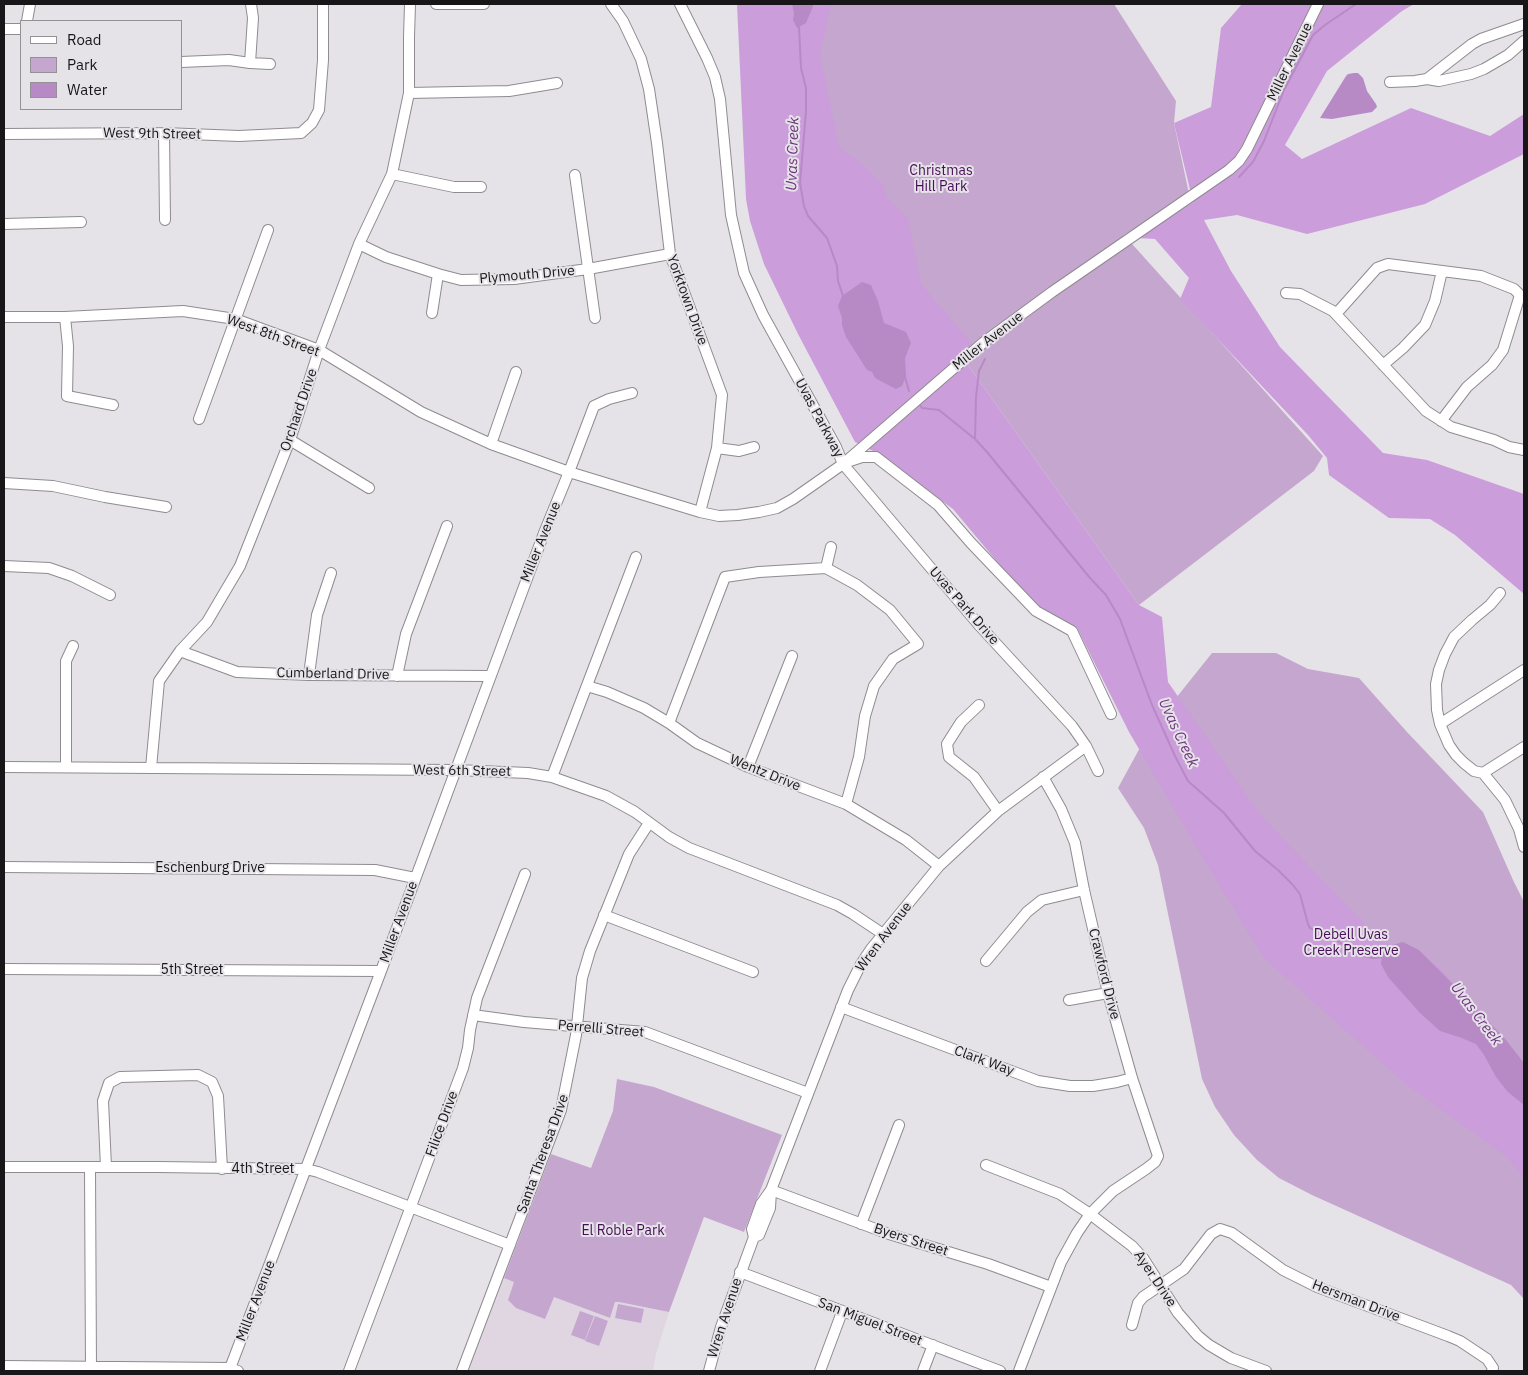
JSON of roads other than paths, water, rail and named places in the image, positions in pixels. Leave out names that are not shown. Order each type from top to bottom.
[{"type":"street","points":[[27,20],[30,4]]},
{"type":"street","points":[[250,63],[253,18],[251,4]]},
{"type":"street","name":"West 9th Street","points":[[4,134],[164,133],[239,136],[301,133],[312,122],[319,110],[323,60],[323,4]]},
{"type":"street","name":"Orchard Drive","points":[[151,768],[159,681],[180,651],[207,622],[240,566],[290,440],[319,350],[359,244],[392,174],[410,93],[410,4]]},
{"type":"street","points":[[436,4],[484,4]]},
{"type":"street","name":"Yorktown Drive","points":[[611,4],[623,21],[642,59],[649,89],[657,143],[670,254],[722,395],[717,448],[700,512]]},
{"type":"street","name":"Uvas Parkway","points":[[680,4],[715,77],[720,99],[731,215],[744,273],[763,315],[836,447],[842,464],[862,457],[876,457],[938,505],[971,543],[1036,611],[1072,631],[1111,714]]},
{"type":"street","name":"Miller Avenue","points":[[491,444],[570,472],[700,512],[719,516],[738,515],[777,508],[793,499],[842,464],[984,342],[1052,292],[1229,170],[1247,149],[1318,4]]},
{"type":"street","points":[[1427,79],[1472,44],[1524,24]]},
{"type":"street","points":[[4,29],[20,29]]},
{"type":"street","points":[[1390,82],[1427,79],[1439,81],[1471,74],[1508,55],[1524,41]]},
{"type":"street","points":[[182,62],[229,60],[270,64]]},
{"type":"street","points":[[410,93],[509,91],[556,83]]},
{"type":"street","points":[[164,133],[165,220]]},
{"type":"street","points":[[392,174],[454,187],[481,187]]},
{"type":"street","points":[[575,175],[595,318]]},
{"type":"street","points":[[4,224],[81,222]]},
{"type":"street","points":[[199,419],[268,230]]},
{"type":"street","name":"Plymouth Drive","points":[[359,244],[386,257],[461,280],[514,279],[588,269],[670,254]]},
{"type":"street","points":[[1336,314],[1377,268],[1388,264],[1481,276],[1514,288],[1522,293],[1503,350],[1492,365],[1467,387],[1441,421]]},
{"type":"street","points":[[1383,365],[1425,325],[1435,302],[1442,271]]},
{"type":"street","points":[[432,313],[438,274]]},
{"type":"street","points":[[1286,293],[1300,294],[1333,311],[1426,411],[1441,421],[1451,427],[1494,440],[1509,447],[1524,450]]},
{"type":"street","name":"West 8th Street","points":[[4,317],[65,317],[183,311],[235,319],[319,350],[421,412],[491,444]]},
{"type":"street","points":[[65,317],[68,346],[67,396],[113,405]]},
{"type":"street","points":[[491,444],[516,372]]},
{"type":"street","points":[[570,472],[594,406],[632,393]]},
{"type":"street","points":[[290,440],[369,488]]},
{"type":"street","points":[[717,448],[739,451],[754,448]]},
{"type":"street","name":"Uvas Park Drive","points":[[842,464],[978,624],[1072,726],[1086,746],[1098,771]]},
{"type":"street","name":"Miller Avenue","points":[[232,1370],[414,878],[456,770],[489,676],[544,532],[570,472]]},
{"type":"street","points":[[4,483],[53,486],[166,507]]},
{"type":"street","points":[[398,676],[406,634],[447,526]]},
{"type":"street","points":[[826,568],[831,548]]},
{"type":"street","points":[[552,777],[636,557]]},
{"type":"street","points":[[4,566],[49,568],[72,576],[110,595]]},
{"type":"street","points":[[669,723],[725,578],[759,572],[826,568],[857,585],[890,610],[918,644],[893,659],[874,686],[865,716],[859,757],[846,804]]},
{"type":"street","points":[[309,675],[317,615],[331,573]]},
{"type":"street","points":[[1500,593],[1490,605],[1454,637],[1439,670],[1436,684],[1438,710],[1440,724],[1456,755],[1474,771],[1483,774],[1505,800],[1522,828],[1524,847]]},
{"type":"street","points":[[66,767],[66,661],[73,646]]},
{"type":"street","name":"Cumberland Drive","points":[[180,651],[237,672],[309,675],[489,676]]},
{"type":"street","points":[[748,768],[792,656]]},
{"type":"street","points":[[1440,724],[1524,670]]},
{"type":"street","name":"Wentz Drive","points":[[587,686],[607,692],[644,708],[669,723],[697,744],[748,768],[846,804],[906,840],[939,866]]},
{"type":"street","points":[[979,705],[961,722],[947,744],[949,756],[974,777],[998,811]]},
{"type":"street","name":"Wren Avenue","points":[[709,1371],[721,1327],[754,1237],[752,1229],[761,1204],[771,1190],[841,1007],[861,964],[939,866],[998,811],[1086,746]]},
{"type":"street","points":[[1483,774],[1524,747]]},
{"type":"street","name":"West 6th Street","points":[[4,767],[456,770],[528,773],[552,777],[606,796],[635,812],[649,823],[690,848],[837,905],[883,934]]},
{"type":"street","name":"Crawford Drive","points":[[1043,778],[1061,809],[1075,843],[1108,993],[1132,1078],[1158,1156],[1155,1162],[1113,1191],[1090,1214]]},
{"type":"street","name":"Santa Theresa Drive","points":[[462,1371],[561,1110],[566,1092],[582,978],[604,915],[629,854],[649,823]]},
{"type":"street","name":"Eschenburg Drive","points":[[4,867],[375,870],[414,878]]},
{"type":"street","name":"Filice Drive","points":[[349,1371],[463,1068],[477,998],[525,874]]},
{"type":"street","points":[[986,961],[1027,912],[1042,900],[1084,890]]},
{"type":"street","points":[[604,915],[753,972]]},
{"type":"street","name":"5th Street","points":[[4,969],[380,971]]},
{"type":"street","points":[[1068,1000],[1108,993]]},
{"type":"street","name":"Clark Way","points":[[841,1007],[1038,1081],[1070,1086],[1093,1086],[1132,1078]]},
{"type":"street","name":"Perrelli Street","points":[[473,1015],[503,1020],[645,1032],[808,1093]]},
{"type":"street","points":[[106,1167],[103,1101],[109,1083],[120,1077],[198,1075],[212,1082],[218,1096],[222,1169]]},
{"type":"street","points":[[861,1224],[898,1125]]},
{"type":"street","name":"Ayer Drive","points":[[986,1165],[1060,1194],[1090,1214],[1132,1246],[1143,1258],[1178,1313],[1198,1336],[1231,1358],[1266,1371]]},
{"type":"street","name":"4th Street","points":[[4,1167],[306,1169],[510,1245]]},
{"type":"street","points":[[90,1168],[91,1369]]},
{"type":"street","name":"Byers Street","points":[[771,1190],[906,1240],[1002,1268],[1051,1287]]},
{"type":"street","points":[[1019,1371],[1067,1250],[1090,1214]]},
{"type":"street","name":"Hersman Drive","points":[[1161,1285],[1184,1269],[1211,1234],[1220,1229],[1232,1233],[1283,1270],[1301,1280],[1448,1336],[1475,1350],[1487,1359],[1492,1369]]},
{"type":"street","name":"San Miguel Street","points":[[740,1272],[1000,1371]]},
{"type":"street","points":[[1132,1325],[1138,1303],[1147,1294],[1161,1285]]},
{"type":"street","points":[[820,1371],[842,1312]]},
{"type":"street","points":[[923,1371],[933,1345]]},
{"type":"street","points":[[4,1366],[232,1370]]},
{"type":"water","points":[[792,4],[814,4],[806,23],[797,28],[793,20]]},
{"type":"water","points":[[1358,73],[1363,78],[1367,91],[1377,107],[1372,112],[1332,119],[1320,118],[1346,76]]},
{"type":"water","points":[[862,282],[871,285],[884,323],[906,332],[911,343],[905,358],[906,376],[902,386],[896,389],[875,378],[872,372],[867,370],[846,337],[842,325],[838,306],[842,296]]},
{"type":"water","points":[[1403,942],[1419,950],[1448,979],[1506,1040],[1524,1063],[1524,1105],[1508,1092],[1496,1077],[1476,1044],[1440,1031],[1420,1013],[1388,977],[1381,964],[1382,954],[1389,946]]},
{"type":"waterway","points":[[1239,177],[1253,162],[1264,141],[1284,90],[1313,35],[1356,4]]},
{"type":"waterway","name":"Uvas Creek","points":[[799,27],[801,68],[806,88],[800,183],[804,206],[808,216],[827,238],[837,266],[838,281],[843,296]]},
{"type":"waterway","points":[[975,438],[979,371],[985,359]]},
{"type":"waterway","name":"Uvas Creek","points":[[905,377],[909,391]]},
{"type":"waterway","name":"Uvas Creek","points":[[919,404],[922,408],[939,410],[975,439],[1106,595],[1120,619],[1152,705],[1188,781],[1224,813],[1255,851],[1292,884],[1300,894],[1310,928],[1336,940],[1359,955],[1373,958],[1383,957]]},
{"type":"park label","name":"Christmas Hill Park","points":[[941,180]]},
{"type":"park label","name":"Debell Uvas Creek Preserve","points":[[1351,944]]},
{"type":"park label","name":"El Roble Park","points":[[623,1231]]}]
